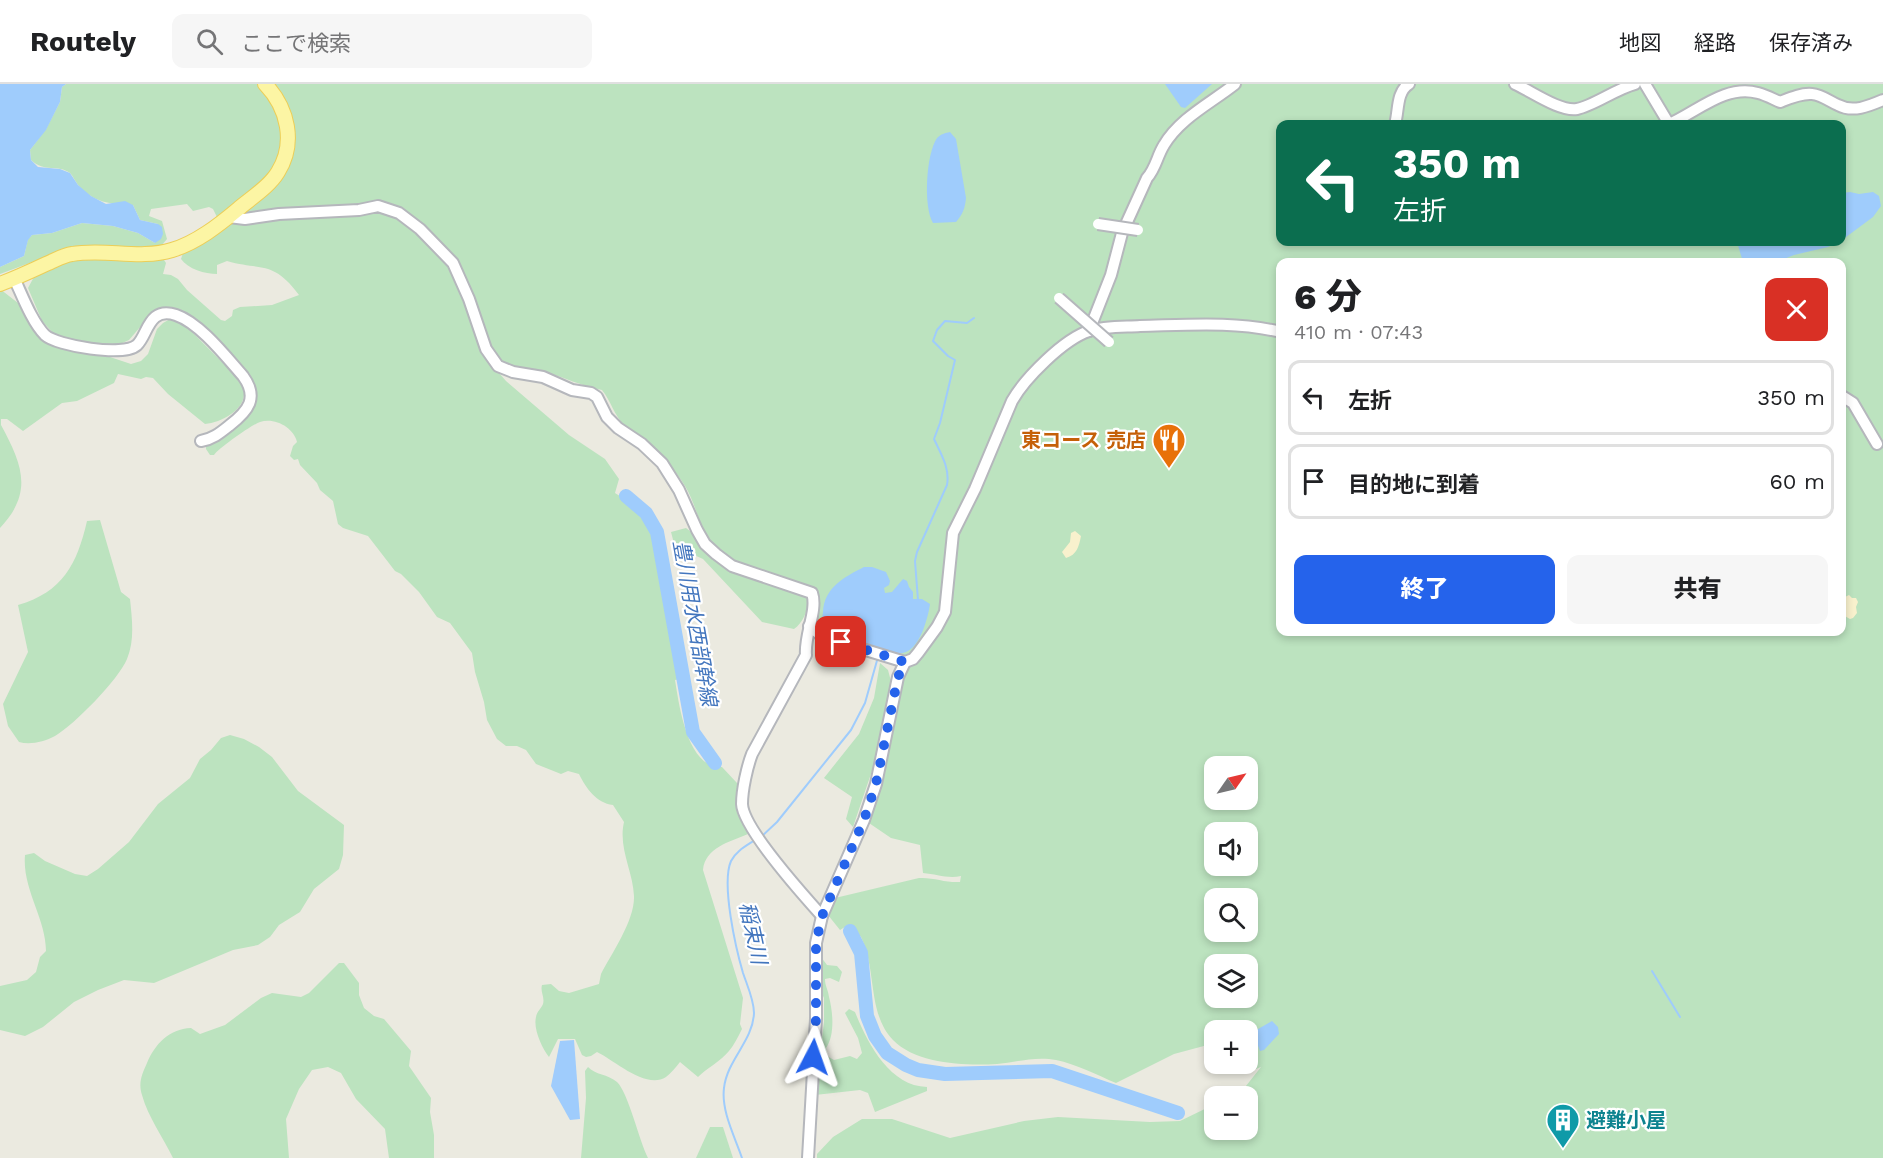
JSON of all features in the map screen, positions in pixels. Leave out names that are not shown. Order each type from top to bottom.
[{"type":"main road","points":[[0,284],[70,254],[99,252],[158,254],[174,250],[195,240],[229,217],[266,186],[277,174],[286,155],[288,141],[285,115],[273,92],[265,84]]},
{"type":"street","points":[[1089,331],[1111,276],[1122,232],[1147,178],[1153,172],[1164,144],[1201,107],[1235,84]]},
{"type":"street","points":[[1396,120],[1400,93],[1409,84]]},
{"type":"street","points":[[1515,84],[1567,108],[1577,109],[1620,88],[1635,84]]},
{"type":"street","points":[[1645,84],[1667,120]]},
{"type":"street","points":[[1676,120],[1712,100],[1737,92],[1756,92],[1780,102],[1799,95],[1812,94],[1827,98],[1846,109],[1854,110],[1883,100]]},
{"type":"street","points":[[229,217],[245,219],[279,214],[359,210],[378,206],[399,213],[453,263],[469,299],[486,349],[498,366],[591,393],[597,397],[607,417],[662,463],[680,490],[705,544],[732,566],[812,593],[814,602],[806,637],[806,655],[748,764],[742,804],[757,838],[822,916]]},
{"type":"street","points":[[1098,224],[1138,230]]},
{"type":"street","points":[[14,279],[39,327],[52,340],[61,344],[106,350],[131,348],[140,341],[150,322],[158,316],[175,315],[188,321],[243,376],[251,396],[241,416],[215,438],[201,441]]},
{"type":"street","points":[[1059,298],[1109,342]]},
{"type":"street","points":[[808,1158],[816,1019],[816,943],[822,916],[864,820],[876,784],[898,677],[905,662],[918,654],[945,612],[953,532],[975,489],[1017,393],[1053,355],[1089,331],[1123,327],[1228,324],[1276,331]]},
{"type":"street","points":[[1846,399],[1853,403],[1877,444]]},
{"type":"street","points":[[809,626],[823,637],[905,662]]},
{"type":"green space","points":[[66,84],[258,84],[268,93],[278,109],[283,147],[267,180],[218,219],[213,209],[209,207],[193,211],[187,204],[151,209],[149,216],[162,221],[167,239],[156,252],[106,246],[70,248],[0,274],[0,267],[24,256],[28,239],[32,235],[52,233],[82,223],[113,226],[138,233],[155,243],[158,224],[140,220],[133,205],[96,199],[84,191],[65,170],[41,166],[31,160],[30,150],[46,129],[60,102],[62,87]]},
{"type":"green space","points":[[271,84],[1883,84],[1883,1158],[817,1158],[817,1154],[833,1137],[862,1119],[892,1119],[950,1138],[1024,1121],[1058,1117],[1150,1122],[1180,1121],[1204,1109],[1204,1140],[1258,1140],[1258,1086],[1246,1086],[1258,1074],[1261,1067],[1258,1068],[1258,1020],[1204,1020],[1204,1046],[1174,1054],[1116,1083],[1056,1060],[1034,1059],[985,1065],[957,1064],[928,1059],[903,1048],[893,1040],[879,1017],[869,963],[861,937],[848,925],[840,930],[828,915],[835,898],[919,878],[960,882],[961,876],[947,877],[923,873],[920,845],[891,838],[866,821],[895,693],[908,665],[817,631],[817,590],[741,564],[719,551],[707,537],[689,494],[678,476],[654,447],[624,425],[602,390],[544,372],[516,368],[498,360],[492,354],[463,274],[394,208],[244,214],[242,211],[288,161]]},
{"type":"green space","points":[[380,209],[399,216],[448,260],[492,365],[506,381],[569,435],[605,459],[619,479],[615,493],[640,512],[650,523],[657,538],[681,679],[675,680],[682,719],[700,758],[710,765],[722,767],[737,783],[737,813],[748,834],[713,851],[708,856],[703,870],[743,998],[740,1024],[742,1029],[736,1041],[726,1055],[698,1077],[680,1062],[666,1077],[649,1080],[630,1072],[597,1052],[586,1057],[582,1055],[575,1039],[558,1039],[549,1057],[537,1033],[535,1022],[543,1001],[542,985],[551,984],[559,991],[569,993],[599,984],[601,974],[631,915],[634,896],[624,850],[624,822],[613,805],[597,798],[579,774],[568,771],[561,774],[536,764],[526,750],[517,746],[506,746],[497,739],[487,720],[472,653],[450,623],[437,617],[419,592],[395,571],[368,536],[343,528],[338,524],[333,501],[320,490],[317,483],[300,465],[298,459],[294,460],[290,456],[297,442],[288,428],[278,422],[260,422],[222,447],[214,455],[210,455],[206,444],[230,432],[242,421],[254,397],[188,317],[147,319],[129,340],[118,345],[107,346],[64,339],[55,335],[42,321],[28,288],[35,275],[66,262],[86,258],[164,260],[166,263],[163,274],[178,279],[187,290],[225,321],[232,316],[233,310],[240,307],[272,305],[299,295],[282,276],[274,271],[227,261],[217,265],[217,274],[207,273],[184,263],[181,259],[183,253],[230,223]]},
{"type":"green space","points":[[0,289],[18,303],[31,323],[60,347],[107,356],[131,364],[141,361],[148,354],[157,329],[163,323],[172,318],[182,322],[241,381],[244,398],[241,405],[229,416],[205,424],[168,394],[153,378],[141,379],[118,374],[114,383],[77,401],[62,403],[23,431],[7,419],[1,419],[1,425],[19,465],[21,490],[11,515],[0,528]]},
{"type":"green space","points":[[100,520],[121,592],[130,599],[132,637],[130,652],[122,668],[106,689],[63,730],[42,741],[19,742],[8,726],[3,704],[28,652],[18,605],[46,592],[57,584],[73,563],[87,521]]},
{"type":"green space","points":[[686,528],[714,557],[807,594],[807,609],[801,622],[794,629],[762,622],[703,559],[694,555],[677,555],[671,532]]},
{"type":"green space","points":[[880,663],[888,670],[893,689],[876,759],[853,827],[846,819],[852,797],[824,778],[859,734],[874,698]]},
{"type":"green space","points":[[230,735],[244,739],[272,757],[298,791],[344,825],[343,855],[339,869],[314,889],[300,912],[279,925],[270,937],[258,945],[233,950],[154,983],[124,980],[98,990],[74,1002],[43,1027],[25,1036],[0,1030],[0,986],[27,980],[36,972],[40,957],[46,951],[42,927],[27,880],[25,855],[34,853],[45,861],[75,874],[87,876],[129,842],[158,804],[190,778],[200,759],[221,738]]},
{"type":"green space","points":[[821,957],[827,965],[837,966],[842,972],[839,982],[830,978],[825,979],[832,1023],[831,1037],[826,1048],[827,1056],[834,1060],[850,1056],[857,1059],[862,1053],[858,1038],[845,1013],[849,1009],[855,1012],[873,1049],[891,1071],[913,1085],[927,1087],[927,1091],[875,1112],[868,1093],[860,1090],[815,1095],[817,1053],[821,1046],[824,1022],[824,998],[819,987]]},
{"type":"green space","points":[[339,963],[344,963],[359,983],[359,995],[364,1008],[374,1016],[384,1019],[411,1051],[409,1066],[431,1098],[434,1158],[389,1158],[385,1129],[356,1099],[341,1073],[328,1067],[312,1070],[299,1089],[286,1119],[289,1158],[173,1158],[148,1111],[141,1091],[144,1071],[150,1056],[159,1044],[176,1031],[191,1028],[200,1034],[225,1025],[261,998],[272,993],[301,997],[309,993]]},
{"type":"green space","points":[[588,1067],[594,1072],[613,1079],[621,1087],[648,1158],[581,1158],[586,1098],[585,1071]]},
{"type":"green space","points":[[710,1127],[723,1127],[733,1158],[696,1158]]},
{"type":"sand","points":[[1075,531],[1081,536],[1078,547],[1073,555],[1066,558],[1062,552],[1070,542],[1071,533]]},
{"type":"sand","points":[[1849,595],[1856,598],[1858,602],[1857,613],[1850,619],[1846,617],[1846,596]]},
{"type":"water","points":[[0,84],[66,84],[62,87],[60,102],[46,130],[30,150],[31,160],[38,167],[60,169],[70,173],[78,185],[91,196],[106,204],[125,201],[133,205],[140,220],[162,227],[161,239],[155,243],[138,233],[113,226],[82,223],[52,233],[32,235],[28,240],[24,256],[0,267]]},
{"type":"water","points":[[1165,84],[1212,84],[1185,108],[1181,107]]},
{"type":"water","points":[[950,132],[956,139],[966,198],[965,205],[956,222],[933,223],[927,193],[930,156],[937,138]]},
{"type":"water","points":[[1846,192],[1873,192],[1879,196],[1881,206],[1873,217],[1846,237]]},
{"type":"water","points":[[1738,246],[1830,246],[1786,258],[1742,258]]},
{"type":"water","points":[[864,567],[886,572],[890,581],[889,585],[884,588],[885,593],[892,592],[903,579],[907,581],[913,592],[913,599],[922,599],[930,604],[919,638],[906,652],[890,652],[849,640],[831,632],[824,625],[822,619],[824,604],[831,590],[843,579]]},
{"type":"water","points":[[1272,1021],[1278,1027],[1279,1034],[1264,1050],[1260,1051],[1258,1046],[1258,1029]]},
{"type":"water","points":[[574,1040],[580,1119],[570,1120],[551,1086],[560,1041]]},
{"type":"waterway","points":[[918,600],[915,561],[917,552],[948,479],[946,467],[934,439],[955,360],[933,341],[937,330],[945,321],[967,323],[974,318]]},
{"type":"waterway","name":"豊川用水西部幹線","points":[[626,496],[646,513],[657,532],[693,732],[715,763]]},
{"type":"waterway","name":"稲束川","points":[[762,836],[777,822],[851,730],[865,703],[878,657]]},
{"type":"waterway","name":"稲束川","points":[[742,1158],[727,1115],[724,1088],[730,1068],[753,1023],[754,1008],[733,933],[728,871],[733,857],[755,840]]},
{"type":"waterway","name":"豊川用水西部幹線","points":[[850,931],[861,953],[867,1016],[875,1036],[887,1053],[906,1065],[918,1070],[945,1074],[1052,1071],[1178,1113]]},
{"type":"waterway","points":[[1652,971],[1680,1017]]},
{"type":"place","name":"東コース 売店","points":[[1169,469]]},
{"type":"place","name":"避難小屋","points":[[1563,1149]]},
{"type":"route","points":[[813,1057],[816,1019],[816,943],[822,916],[864,820],[876,784],[898,677],[905,662],[841,642]]}]
